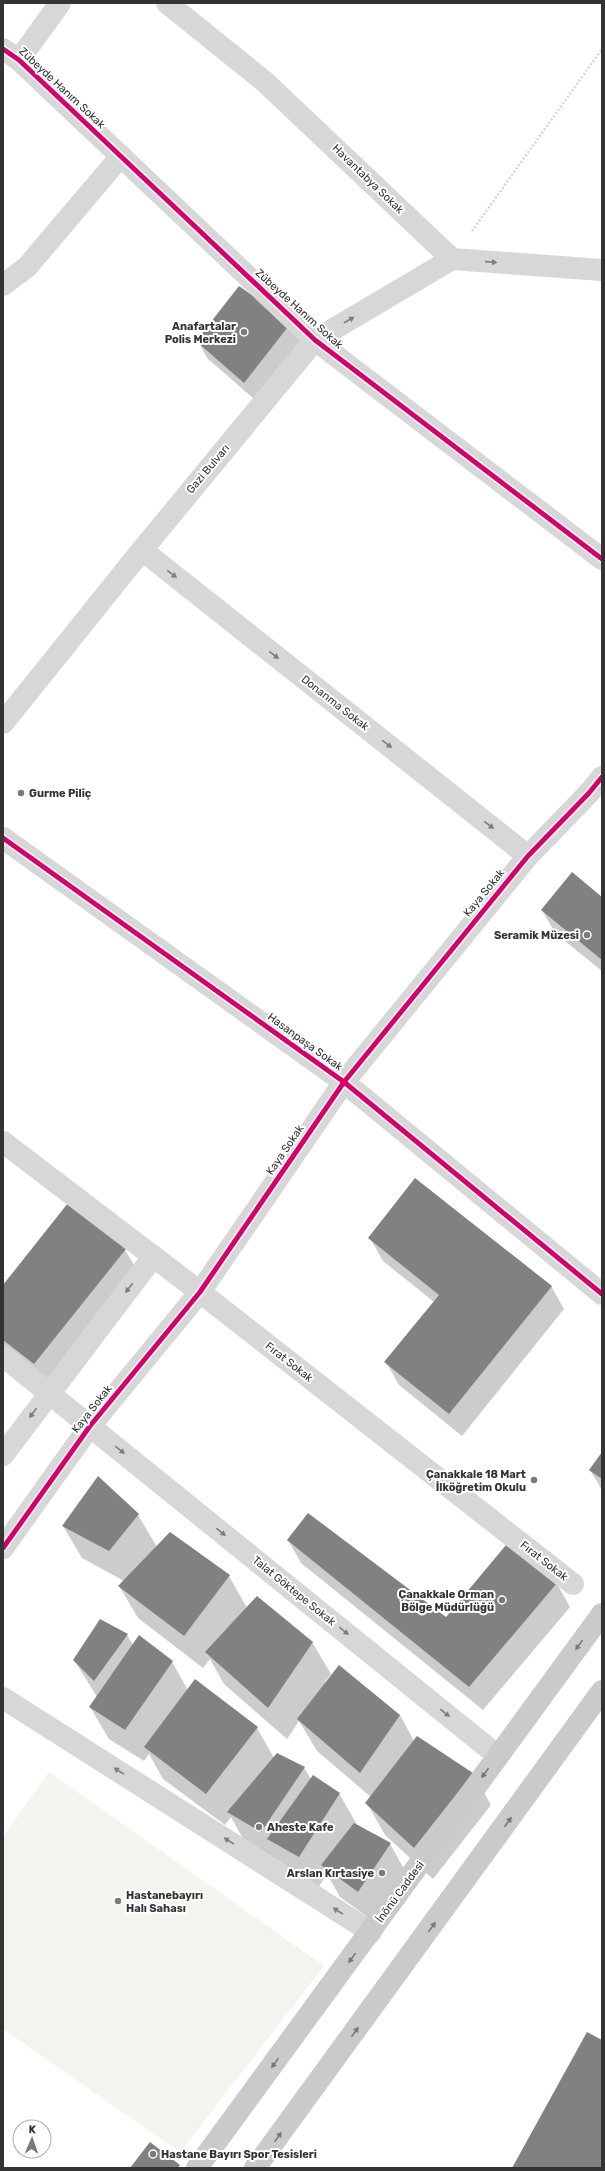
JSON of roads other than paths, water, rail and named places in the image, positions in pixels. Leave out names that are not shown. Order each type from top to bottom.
[{"type":"main road","name":"İnönü Caddesi","points":[[198,2168],[602,1614]]},
{"type":"main road","points":[[255,2168],[602,1691]]},
{"type":"street","points":[[11,54],[60,3]]},
{"type":"street","name":"Havantabya Sokak","points":[[167,3],[265,82],[452,259]]},
{"type":"street","name":"Zübeyde Hanım Sokak","points":[[11,54],[315,340],[602,559]]},
{"type":"street","points":[[3,284],[27,267],[121,156]]},
{"type":"street","points":[[452,259],[602,270]]},
{"type":"street","name":"Gazi Bulvarı","points":[[3,723],[142,550],[315,340],[452,259]]},
{"type":"street","name":"Donanma Sokak","points":[[142,550],[528,856]]},
{"type":"street","name":"Kaya Sokak","points":[[3,1548],[90,1426],[200,1292],[344,1082],[528,856],[602,778]]},
{"type":"street","name":"Hasanpaşa Sokak","points":[[3,838],[344,1082],[602,1294]]},
{"type":"street","name":"Fırat Sokak","points":[[3,1142],[200,1292],[573,1584]]},
{"type":"street","points":[[3,1455],[49,1392],[153,1257]]},
{"type":"street","name":"Talat Göktepe Sokak","points":[[3,1356],[498,1756]]},
{"type":"street","points":[[3,1698],[371,1932]]},
{"type":"place","name":"Anafartalar Polis Merkezi","points":[[244,332]]},
{"type":"place","name":"Gurme Piliç","points":[[21,793]]},
{"type":"place","name":"Seramik Müzesi","points":[[587,935]]},
{"type":"place","name":"Çanakkale 18 Mart İlköğretim Okulu","points":[[534,1480]]},
{"type":"place","name":"Çanakkale Orman Bölge Müdürlüğü","points":[[502,1600]]},
{"type":"place","name":"Aheste Kafe","points":[[259,1827]]},
{"type":"place","name":"Arslan Kırtasiye","points":[[382,1873]]},
{"type":"place","name":"Hastanebayırı Halı Sahası","points":[[118,1901]]},
{"type":"place","name":"Hastane Bayırı Spor Tesisleri","points":[[153,2154]]}]
